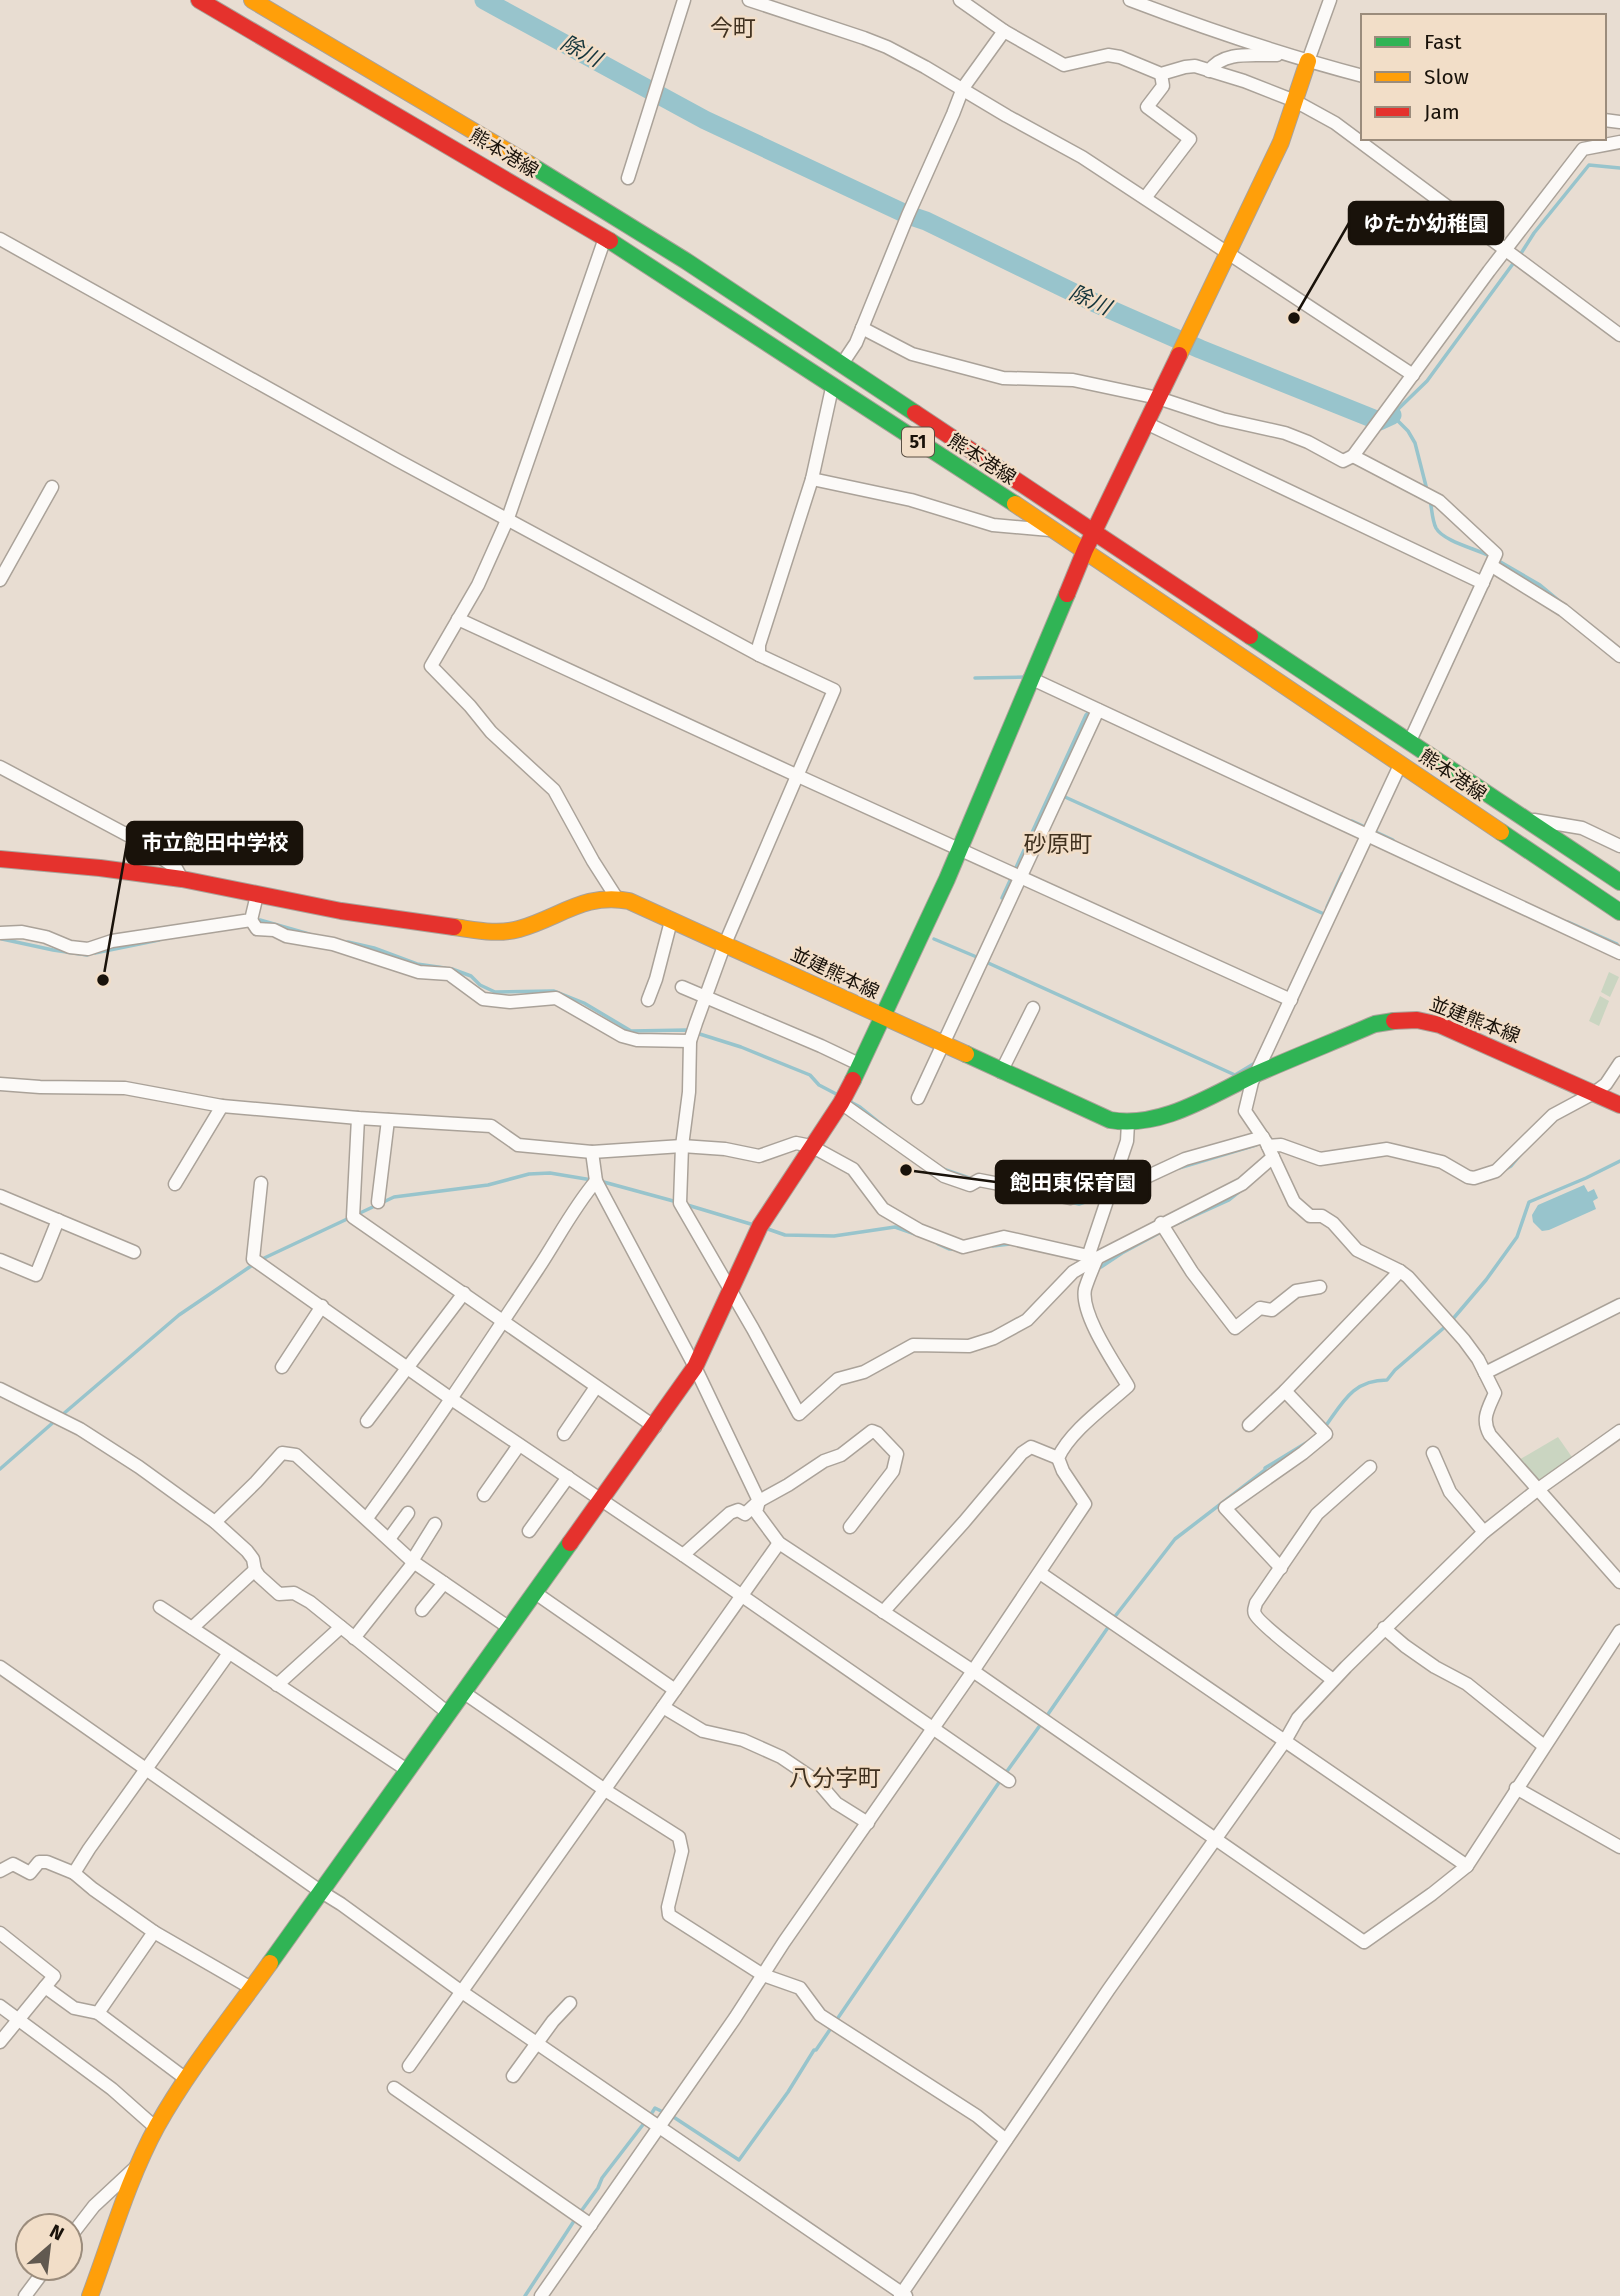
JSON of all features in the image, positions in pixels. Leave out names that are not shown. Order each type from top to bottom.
[{"type":"main road","name":"熊本港線","points":[[199,0],[605,238],[832,388],[1086,550],[1620,912]]},
{"type":"main road","name":"熊本港線","points":[[252,0],[614,215],[1620,882]]},
{"type":"main road","points":[[291,54],[305,31]]},
{"type":"main road","points":[[90,2296],[138,2166],[156,2129],[186,2079],[695,1367],[768,1212],[841,1103],[861,1066],[959,849],[1086,550],[1226,252],[1281,142],[1308,61]]},
{"type":"main road","points":[[605,238],[614,215]]},
{"type":"main road","points":[[832,388],[842,364]]},
{"type":"main road","points":[[1400,765],[1409,743]]},
{"type":"main road","points":[[0,859],[182,879],[351,913],[487,932],[506,932],[530,926],[591,900],[616,897]]},
{"type":"main road","name":"並建熊本線","points":[[616,897],[1110,1120],[1128,1123],[1170,1114],[1375,1024],[1401,1020],[1440,1025],[1620,1105]]},
{"type":"street","points":[[628,178],[684,0]]},
{"type":"street","points":[[750,0],[887,47],[963,88],[1007,116],[1082,157],[1413,375]]},
{"type":"street","points":[[960,0],[1004,31],[1064,65],[1108,55],[1120,57],[1161,74],[1185,66],[1195,66],[1295,101],[1335,123],[1620,335]]},
{"type":"street","points":[[1129,0],[1202,28],[1361,75]]},
{"type":"street","points":[[1308,61],[1330,0]]},
{"type":"street","points":[[842,364],[856,343],[963,88],[1004,31]]},
{"type":"street","points":[[1209,71],[1216,62],[1228,57],[1286,54]]},
{"type":"street","points":[[1145,198],[1190,139],[1147,107],[1163,86],[1161,74]]},
{"type":"street","points":[[862,328],[912,354],[1003,377],[1073,380],[1158,398],[1222,419],[1285,433],[1343,461],[1353,456],[1583,149],[1620,142]]},
{"type":"street","points":[[605,238],[508,519],[478,585],[431,666],[491,732],[554,790],[616,897]]},
{"type":"street","points":[[0,239],[397,460],[759,654],[834,690],[724,946],[690,1041],[689,1092],[682,1146],[680,1203],[799,1414],[838,1378],[864,1372],[913,1345],[969,1346],[994,1338],[1027,1320],[1073,1272],[1092,1257],[1242,1184],[1268,1147]]},
{"type":"street","points":[[759,654],[759,645],[812,479],[832,388]]},
{"type":"street","points":[[1146,423],[1483,583]]},
{"type":"street","points":[[1353,456],[1438,500],[1496,554],[1409,743]]},
{"type":"street","points":[[812,479],[911,500],[993,525],[1056,531]]},
{"type":"street","points":[[0,580],[52,486]]},
{"type":"street","points":[[1492,566],[1563,610],[1620,656]]},
{"type":"street","points":[[458,619],[1291,1000]]},
{"type":"street","points":[[1030,678],[1620,953]]},
{"type":"street","points":[[918,1098],[1098,710]]},
{"type":"street","points":[[1400,765],[1257,1074],[1245,1107],[1268,1147],[1294,1202],[1310,1216],[1322,1216],[1333,1223],[1357,1250],[1408,1277],[1464,1340],[1495,1393],[1484,1425],[1490,1435],[1620,1582]]},
{"type":"street","points":[[0,767],[133,838],[176,869],[182,879]]},
{"type":"street","points":[[1525,819],[1582,828],[1620,846]]},
{"type":"street","points":[[257,895],[251,919],[257,929],[274,930],[286,936],[333,944],[419,972],[449,974],[483,999],[510,1002],[556,998],[622,1036],[637,1040],[690,1041]]},
{"type":"street","points":[[0,933],[22,932],[46,937],[70,947],[88,949],[111,941],[251,919]]},
{"type":"street","points":[[648,1000],[671,921]]},
{"type":"street","points":[[682,987],[821,1046],[861,1066]]},
{"type":"street","points":[[1001,1072],[1032,1009]]},
{"type":"street","points":[[841,1103],[944,1176],[970,1185],[979,1181],[1070,1198],[1142,1179],[1185,1159],[1281,1145],[1320,1159],[1387,1149],[1442,1162],[1474,1178],[1496,1171],[1553,1115],[1606,1084],[1620,1063]]},
{"type":"street","points":[[0,1084],[125,1088],[222,1105],[358,1118],[491,1126],[518,1145],[592,1152],[682,1146],[725,1149],[759,1156],[796,1143],[811,1146],[853,1169],[883,1209],[919,1230],[963,1247],[1004,1237],[1092,1257]]},
{"type":"street","points":[[175,1184],[222,1105]]},
{"type":"street","points":[[358,1118],[353,1217],[654,1427]]},
{"type":"street","points":[[378,1202],[388,1120]]},
{"type":"street","points":[[541,2296],[587,2222],[659,2126],[1085,1504],[1063,1471],[1058,1458],[1063,1447],[1128,1385],[1096,1332],[1084,1292],[1111,1188],[1127,1141],[1128,1123]]},
{"type":"street","points":[[592,1152],[596,1181],[695,1367],[759,1502],[756,1512],[779,1543],[973,1671],[1364,1942],[1467,1866],[1620,1631]]},
{"type":"street","points":[[367,1518],[596,1181]]},
{"type":"street","points":[[261,1183],[253,1259],[450,1398],[683,1555],[1009,1781]]},
{"type":"street","points":[[0,1196],[134,1252]]},
{"type":"street","points":[[0,1260],[36,1275],[58,1220]]},
{"type":"street","points":[[1161,1223],[1192,1272],[1235,1328],[1260,1308],[1272,1310],[1296,1291],[1320,1287]]},
{"type":"street","points":[[1250,1425],[1400,1271]]},
{"type":"street","points":[[367,1421],[464,1293]]},
{"type":"street","points":[[1485,1373],[1620,1305]]},
{"type":"street","points":[[282,1367],[322,1306]]},
{"type":"street","points":[[564,1434],[596,1387]]},
{"type":"street","points":[[0,1389],[79,1429],[139,1466],[215,1522],[253,1559],[254,1570],[279,1594],[294,1593],[301,1596],[448,1713]]},
{"type":"street","points":[[1282,1568],[1226,1508],[1326,1434],[1285,1391]]},
{"type":"street","points":[[683,1555],[730,1513],[738,1510],[745,1514],[759,1502],[824,1461],[841,1455],[872,1431],[897,1454],[893,1471],[850,1527]]},
{"type":"street","points":[[0,1667],[341,1904],[462,1992],[902,2295],[1109,1989],[1285,1741],[1298,1718],[1384,1628],[1483,1532],[1620,1431]]},
{"type":"street","points":[[484,1495],[519,1445]]},
{"type":"street","points":[[883,1612],[964,1522],[1021,1453],[1031,1447],[1058,1458]]},
{"type":"street","points":[[215,1522],[282,1453],[296,1455],[412,1560],[508,1627]]},
{"type":"street","points":[[1433,1453],[1450,1492],[1483,1532]]},
{"type":"street","points":[[1333,1680],[1255,1616],[1254,1611],[1256,1603],[1317,1514],[1370,1467]]},
{"type":"street","points":[[529,1531],[568,1477]]},
{"type":"street","points":[[389,1539],[408,1513]]},
{"type":"street","points":[[355,1638],[411,1566],[412,1560],[435,1524]]},
{"type":"street","points":[[410,2066],[779,1543]]},
{"type":"street","points":[[192,1628],[254,1570]]},
{"type":"street","points":[[1040,1573],[1467,1866]]},
{"type":"street","points":[[422,1610],[444,1583]]},
{"type":"street","points":[[534,1592],[675,1690]]},
{"type":"street","points":[[160,1607],[407,1770]]},
{"type":"street","points":[[277,1685],[341,1627]]},
{"type":"street","points":[[1384,1628],[1435,1667],[1467,1684],[1544,1746]]},
{"type":"street","points":[[74,1873],[229,1653]]},
{"type":"street","points":[[463,1692],[605,1790],[680,1837],[682,1852],[668,1907],[669,1916],[763,1975],[800,1988],[820,2015],[976,2116],[1006,2140]]},
{"type":"street","points":[[663,1707],[703,1731],[743,1740],[780,1757],[818,1782],[836,1803],[868,1823]]},
{"type":"street","points":[[1516,1788],[1620,1847]]},
{"type":"street","points":[[0,1871],[13,1864],[30,1873],[39,1863],[47,1862],[74,1873],[155,1932],[251,1988]]},
{"type":"street","points":[[99,2013],[155,1932]]},
{"type":"street","points":[[0,1933],[54,1976],[0,2042]]},
{"type":"street","points":[[45,1987],[74,2008],[99,2013],[186,2079]]},
{"type":"street","points":[[513,2076],[536,2043],[570,2003]]},
{"type":"street","points":[[0,2006],[112,2089],[156,2129]]},
{"type":"street","points":[[394,2088],[587,2222]]},
{"type":"street","points":[[84,2219],[94,2206],[138,2166]]},
{"type":"green space","points":[[1609,972],[1619,977],[1610,997],[1601,992]]},
{"type":"green space","points":[[1600,996],[1609,1001],[1599,1026],[1589,1021]]},
{"type":"green space","points":[[1558,1437],[1574,1460],[1537,1486],[1517,1461]]},
{"type":"water","points":[[1584,1185],[1588,1192],[1594,1189],[1598,1198],[1593,1201],[1596,1209],[1549,1230],[1542,1231],[1533,1222],[1532,1215],[1538,1205]]},
{"type":"waterway","name":"除川","points":[[484,0],[705,120],[926,221],[1093,302],[1200,349],[1379,421],[1392,415]]},
{"type":"waterway","name":"除川","points":[[1520,255],[1534,233],[1589,165],[1620,168]]},
{"type":"waterway","name":"除川","points":[[1427,490],[1415,443],[1408,431],[1392,415],[1427,381],[1515,261]]},
{"type":"waterway","points":[[1430,500],[1434,522],[1440,533],[1452,541],[1490,556]]},
{"type":"waterway","points":[[1497,560],[1540,585],[1563,604]]},
{"type":"waterway","points":[[975,678],[1026,677]]},
{"type":"waterway","points":[[1002,898],[1090,711]]},
{"type":"waterway","points":[[1065,797],[1324,914]]},
{"type":"waterway","points":[[1352,821],[1393,840]]},
{"type":"waterway","points":[[1327,907],[1342,874],[1346,871]]},
{"type":"waterway","points":[[256,921],[309,934]]},
{"type":"waterway","points":[[1568,922],[1617,944]]},
{"type":"waterway","points":[[2,939],[87,955]]},
{"type":"waterway","points":[[934,939],[979,958]]},
{"type":"waterway","points":[[95,953],[159,940]]},
{"type":"waterway","points":[[348,942],[374,948],[417,964],[445,968]]},
{"type":"waterway","points":[[986,962],[1235,1075],[1255,1063]]},
{"type":"waterway","points":[[452,969],[471,976],[480,985],[495,992],[554,991],[584,1003],[631,1031],[687,1030],[741,1047],[810,1075],[819,1085],[840,1096]]},
{"type":"waterway","points":[[847,1100],[886,1128]]},
{"type":"waterway","points":[[1179,1168],[1256,1145]]},
{"type":"waterway","points":[[1504,1170],[1521,1154]]},
{"type":"waterway","points":[[1452,1320],[1486,1280],[1517,1237],[1529,1202],[1620,1161]]},
{"type":"waterway","points":[[943,1169],[972,1179]]},
{"type":"waterway","points":[[260,1260],[394,1197],[488,1185],[529,1174],[550,1173],[592,1180]]},
{"type":"waterway","points":[[600,1181],[677,1202]]},
{"type":"waterway","points":[[1174,1225],[1229,1200],[1239,1192]]},
{"type":"waterway","points":[[1070,1202],[1079,1204],[1106,1195]]},
{"type":"waterway","points":[[684,1204],[754,1225]]},
{"type":"waterway","points":[[765,1228],[785,1235],[834,1236],[895,1227],[915,1234]]},
{"type":"waterway","points":[[1098,1266],[1101,1267],[1161,1232]]},
{"type":"waterway","points":[[938,1244],[954,1249]]},
{"type":"waterway","points":[[993,1246],[1010,1244]]},
{"type":"waterway","points":[[62,1415],[179,1315],[254,1264]]},
{"type":"waterway","points":[[1325,1427],[1337,1409],[1357,1388],[1375,1381],[1387,1380],[1446,1326]]},
{"type":"waterway","points":[[0,1469],[56,1420]]},
{"type":"waterway","points":[[1113,1619],[1175,1539],[1265,1468],[1306,1443]]},
{"type":"waterway","points":[[1046,1717],[1109,1626]]},
{"type":"waterway","points":[[1005,1774],[1041,1724]]},
{"type":"waterway","points":[[672,2116],[739,2160],[1000,1781]]},
{"type":"waterway","points":[[650,2116],[655,2108],[665,2113]]},
{"type":"waterway","points":[[525,2296],[598,2188],[602,2178],[645,2122]]},
{"type":"traffic: fast","points":[[529,164],[686,261],[915,413]]},
{"type":"traffic: fast","points":[[610,241],[1015,504]]},
{"type":"traffic: fast","points":[[853,1080],[947,879],[1067,594]]},
{"type":"traffic: fast","points":[[1250,636],[1620,882]]},
{"type":"traffic: fast","points":[[1501,832],[1620,912]]},
{"type":"traffic: fast","points":[[966,1054],[1110,1120],[1148,1120],[1185,1108],[1256,1074],[1375,1024],[1394,1021]]},
{"type":"traffic: fast","points":[[270,1963],[570,1543]]},
{"type":"traffic: slow","points":[[252,0],[529,164]]},
{"type":"traffic: slow","points":[[1179,355],[1281,142],[1308,61]]},
{"type":"traffic: slow","points":[[1015,504],[1501,832]]},
{"type":"traffic: slow","points":[[454,927],[511,931],[585,903],[613,899],[629,901],[966,1054]]},
{"type":"traffic: slow","points":[[90,2296],[129,2188],[157,2126],[197,2063],[270,1963]]},
{"type":"traffic: jam","points":[[199,0],[610,241]]},
{"type":"traffic: jam","points":[[1067,594],[1085,550],[1179,355]]},
{"type":"traffic: jam","points":[[915,413],[1250,636]]},
{"type":"traffic: jam","points":[[0,859],[182,879],[341,911],[454,927]]},
{"type":"traffic: jam","points":[[1394,1021],[1417,1020],[1440,1025],[1620,1105]]},
{"type":"traffic: jam","points":[[570,1543],[695,1367],[760,1226],[841,1103],[853,1080]]},
{"type":"place","name":"ゆたか幼稚園","points":[[1294,318]]},
{"type":"place","name":"市立飽田中学校","points":[[103,980]]},
{"type":"place","name":"飽田東保育園","points":[[906,1170]]},
{"type":"district","name":"今町","points":[[733,28]]},
{"type":"district","name":"砂原町","points":[[1058,844]]},
{"type":"district","name":"八分字町","points":[[835,1778]]}]
